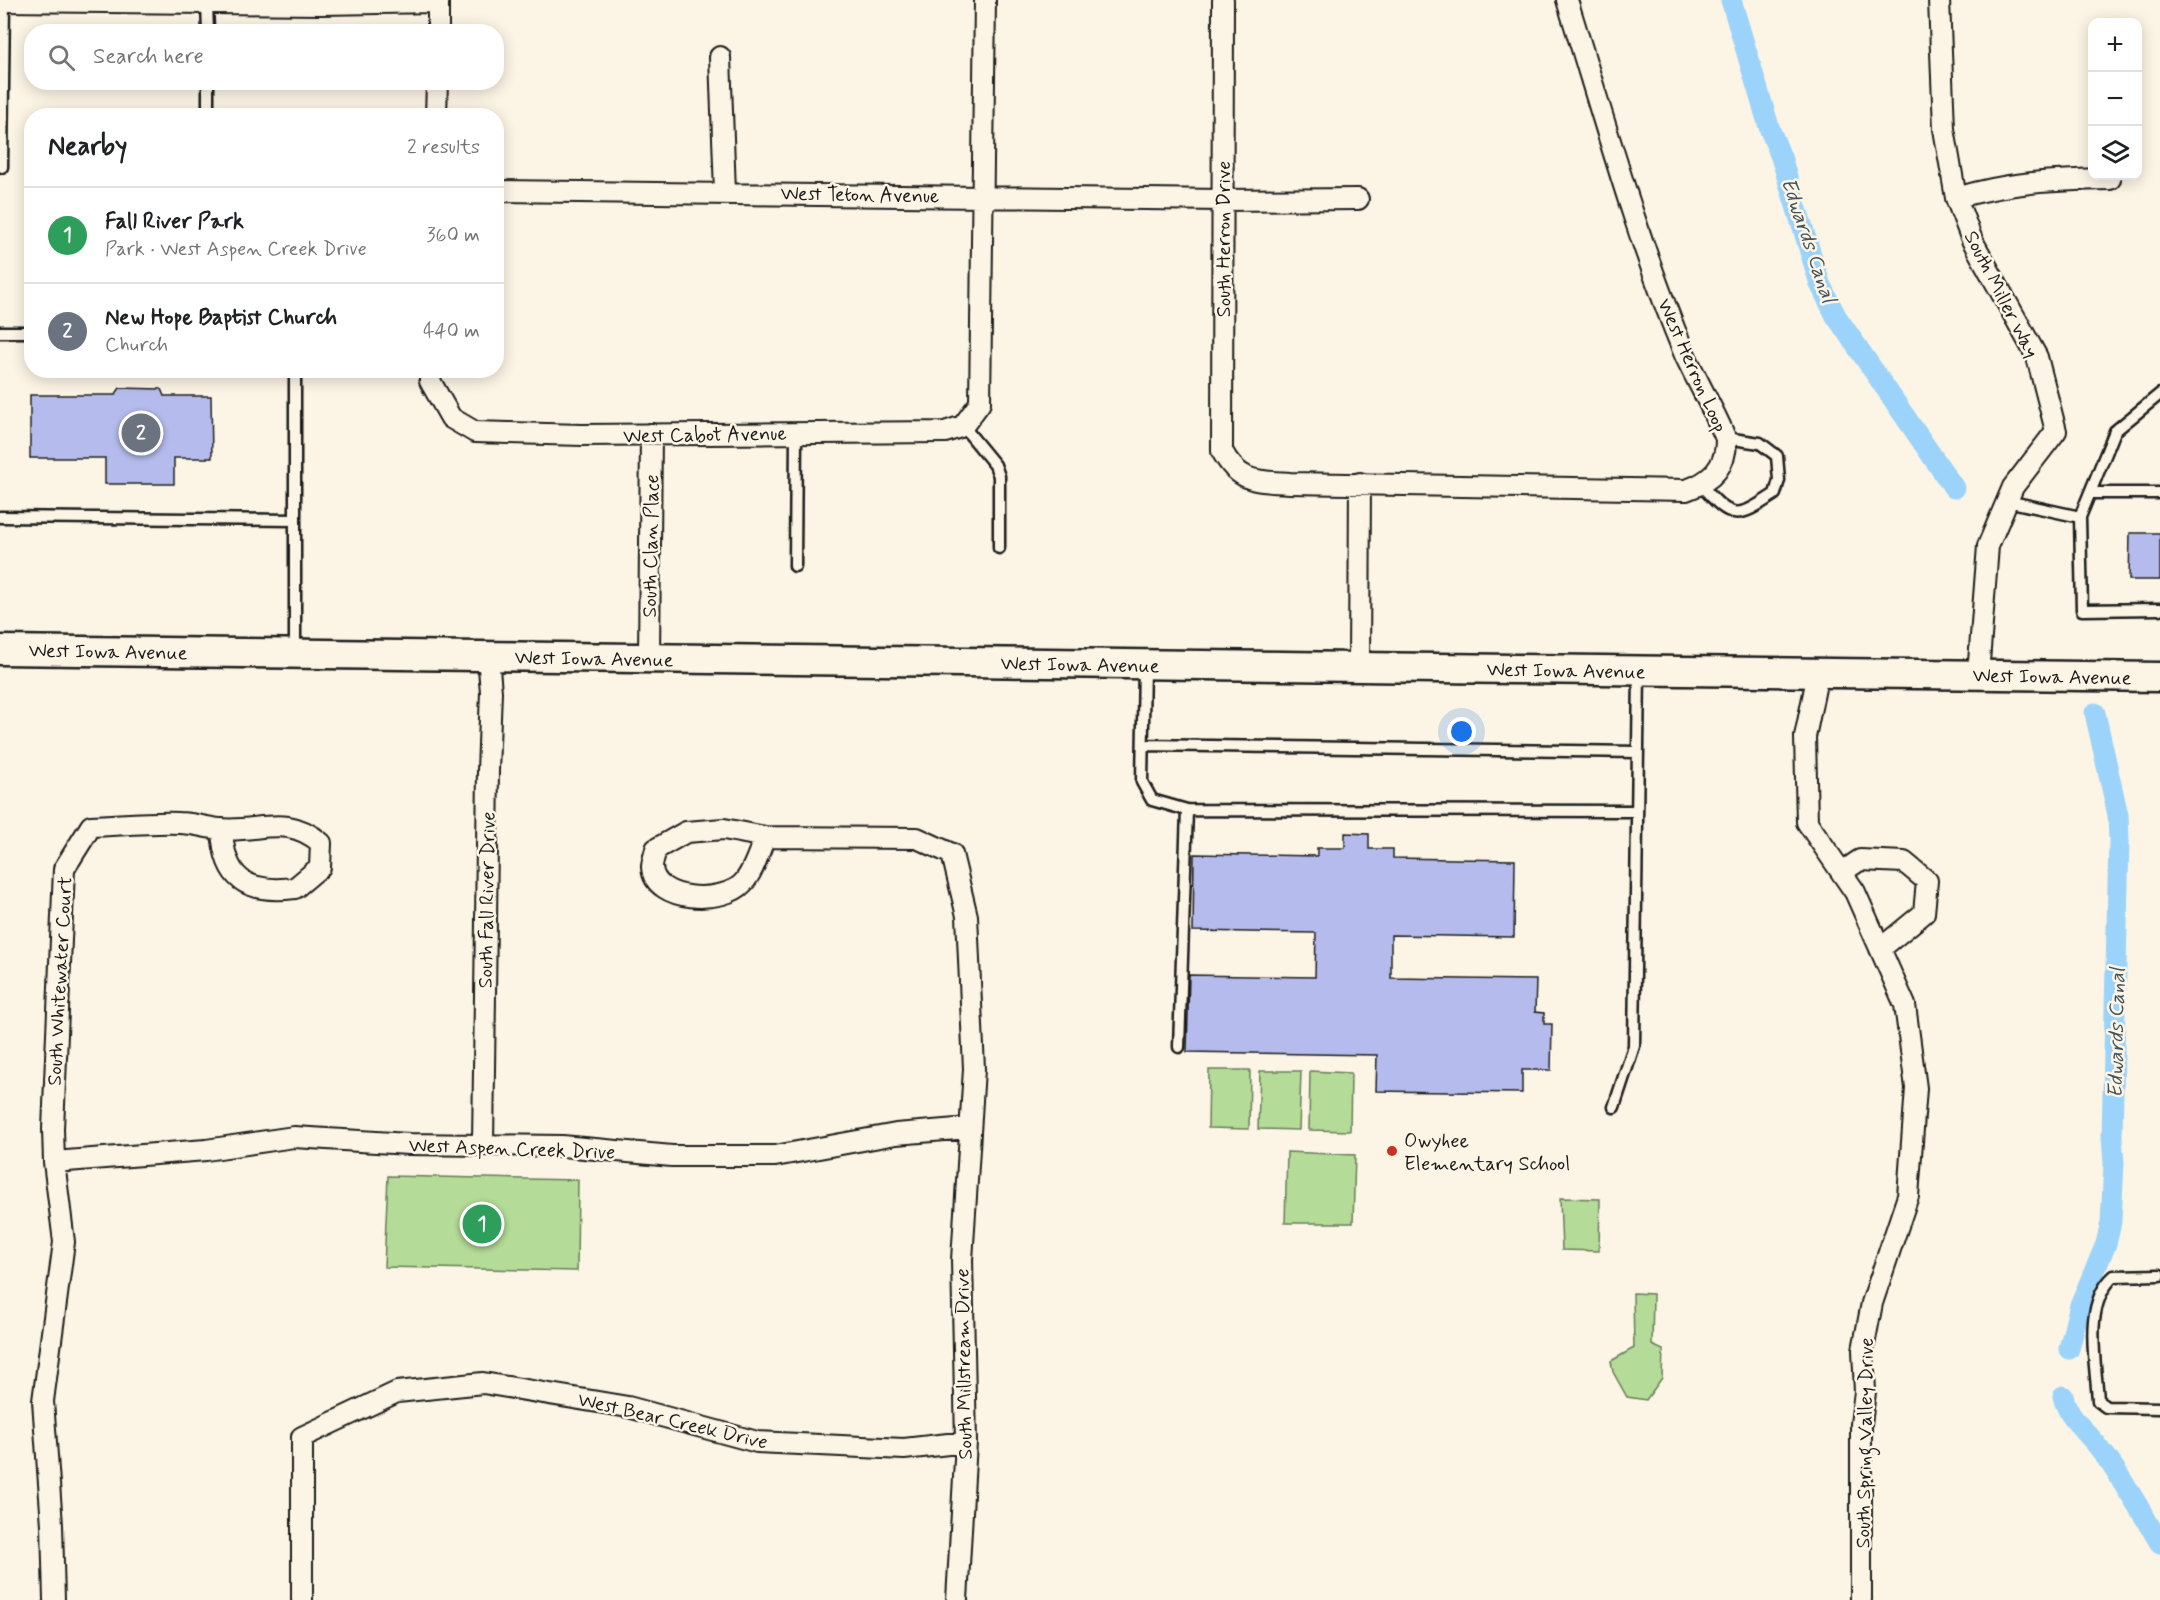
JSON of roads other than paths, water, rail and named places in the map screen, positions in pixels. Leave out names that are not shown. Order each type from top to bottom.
[{"type":"street","points":[[963,426],[980,403],[985,0]]},
{"type":"street","name":"South Herron Drive","points":[[1223,0],[1222,451],[1237,473],[1256,481],[1360,483]]},
{"type":"street","name":"West Herron Loop","points":[[1567,0],[1629,200],[1668,315],[1699,388],[1726,438],[1725,454],[1718,472],[1701,485]]},
{"type":"street","name":"South Miller Way","points":[[1939,0],[1944,129],[1956,198],[1972,240],[2037,357],[2056,431],[2013,487],[1988,546],[1978,675]]},
{"type":"street","points":[[7,1],[207,3],[438,1],[438,24]]},
{"type":"street","points":[[720,57],[725,192]]},
{"type":"street","points":[[436,108],[437,90]]},
{"type":"street","points":[[1956,198],[1995,186],[2038,180],[2088,179]]},
{"type":"street","name":"West Teton Avenue","points":[[504,191],[1222,200],[1358,199]]},
{"type":"street","name":"West Cabot Avenue","points":[[430,378],[451,418],[475,432],[651,434],[945,432],[963,426]]},
{"type":"street","name":"South Clan Place","points":[[649,658],[651,434]]},
{"type":"street","points":[[1359,667],[1360,483],[1667,491],[1701,485]]},
{"type":"street","name":"West Iowa Avenue","points":[[0,650],[2160,677]]},
{"type":"street","name":"South Fall River Drive","points":[[483,1144],[484,945],[491,692],[488,656]]},
{"type":"street","name":"South Spring Valley Drive","points":[[1818,673],[1805,737],[1807,822],[1855,892],[1905,1005],[1916,1088],[1908,1196],[1872,1303],[1863,1350],[1865,1392],[1861,1424],[1861,1600]]},
{"type":"street","name":"South Whitewater Court","points":[[54,1162],[57,986],[64,868],[91,826],[182,823],[222,829]]},
{"type":"street","points":[[284,826],[307,831],[321,843],[320,867],[295,888],[256,887],[241,882],[227,862],[222,829],[284,826]]},
{"type":"street","points":[[724,829],[765,837],[742,884],[720,895],[698,897],[669,890],[657,880],[652,867],[656,849],[686,832],[724,829]]},
{"type":"street","name":"South Millstream Drive","points":[[765,837],[917,838],[952,854],[968,916],[974,1069],[962,1260],[966,1442],[957,1600]]},
{"type":"street","points":[[1842,872],[1860,860],[1904,862],[1927,881],[1924,913],[1881,949]]},
{"type":"street","name":"West Aspen Creek Drive","points":[[54,1162],[206,1150],[294,1137],[409,1144],[562,1146],[672,1156],[775,1156],[896,1134],[969,1128]]},
{"type":"street","points":[[54,1162],[64,1242],[43,1401],[52,1525],[54,1600]]},
{"type":"street","name":"West Bear Creek Drive","points":[[302,1600],[302,1437],[397,1392],[483,1383],[628,1407],[757,1442],[903,1449],[966,1442]]},
{"type":"lane","points":[[2,167],[7,1]]},
{"type":"lane","points":[[207,3],[208,24]]},
{"type":"lane","points":[[208,90],[208,108]]},
{"type":"lane","points":[[0,332],[24,332]]},
{"type":"lane","points":[[295,378],[295,654]]},
{"type":"lane","points":[[2160,394],[2115,431],[2080,517],[2082,610],[2160,609]]},
{"type":"lane","points":[[963,426],[995,465],[999,476],[999,548]]},
{"type":"lane","points":[[795,566],[796,433]]},
{"type":"lane","points":[[1701,485],[1718,505],[1732,512],[1743,514],[1775,494],[1779,480],[1777,456],[1760,443],[1726,438]]},
{"type":"lane","points":[[2090,493],[2160,493]]},
{"type":"lane","points":[[2007,501],[2080,517]]},
{"type":"lane","points":[[0,517],[295,520]]},
{"type":"lane","points":[[1144,665],[1142,782],[1152,800],[1187,810],[1637,811]]},
{"type":"lane","points":[[1614,1107],[1634,1046],[1639,671]]},
{"type":"lane","points":[[1143,745],[1638,752]]},
{"type":"lane","points":[[1179,1047],[1187,810]]},
{"type":"lane","points":[[2160,1275],[2114,1276],[2104,1285],[2094,1313],[2098,1401],[2106,1407],[2160,1408]]},
{"type":"waterway","name":"Edwards Canal","points":[[1731,0],[1820,284],[1836,316],[1954,488]]},
{"type":"waterway","name":"Edwards Canal","points":[[2069,1349],[2080,1305],[2106,1244],[2111,1222],[2114,1163],[2112,1137],[2118,815],[2095,713]]},
{"type":"waterway","name":"Edwards Canal","points":[[2063,1396],[2068,1411],[2114,1468],[2160,1543]]},
{"type":"place","name":"New Hope Baptist Church","points":[[141,433]]},
{"type":"place","name":"Owyhee Elementary School","points":[[1392,1151]]},
{"type":"place","name":"Fall River Park","points":[[482,1224]]}]
